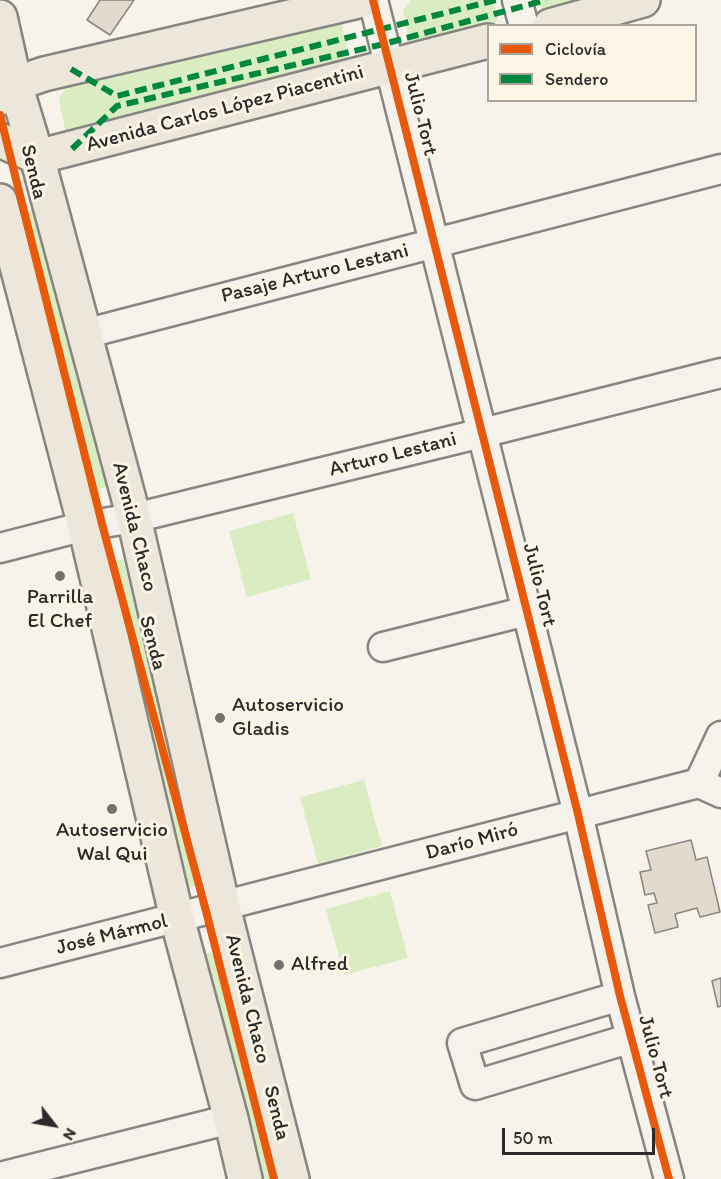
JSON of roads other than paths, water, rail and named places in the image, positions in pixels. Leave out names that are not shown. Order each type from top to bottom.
[{"type":"main road","points":[[8,91],[44,74],[363,0]]},
{"type":"main road","points":[[557,24],[643,0]]},
{"type":"main road","name":"Avenida Chaco","points":[[0,17],[8,91],[37,158],[134,518],[223,907],[292,1179]]},
{"type":"main road","name":"Avenida Carlos López Piacentini","points":[[37,158],[487,41]]},
{"type":"main road","points":[[0,140],[37,158]]},
{"type":"main road","points":[[0,201],[85,526],[177,918],[245,1179]]},
{"type":"street","name":"Julio Tort","points":[[373,0],[578,814],[620,996],[669,1179]]},
{"type":"street","points":[[517,0],[523,24]]},
{"type":"street","name":"Pasaje Arturo Lestani","points":[[84,334],[721,169]]},
{"type":"street","name":"Arturo Lestani","points":[[0,548],[85,526],[134,518],[721,372]]},
{"type":"street","points":[[383,647],[527,611]]},
{"type":"street","points":[[710,788],[721,736]]},
{"type":"street","name":"Darío Miró","points":[[223,907],[578,814],[710,788]]},
{"type":"street","name":"José Mármol","points":[[0,963],[223,907]]},
{"type":"street","points":[[620,996],[462,1043],[475,1085],[632,1038]]},
{"type":"street","points":[[2,1172],[231,1119]]},
{"type":"place","name":"Parrilla El Chef","points":[[60,576]]},
{"type":"place","name":"Autoservicio Gladis","points":[[220,718]]},
{"type":"place","name":"Autoservicio Wal Qui","points":[[112,809]]},
{"type":"place","name":"Alfred","points":[[279,965]]}]
